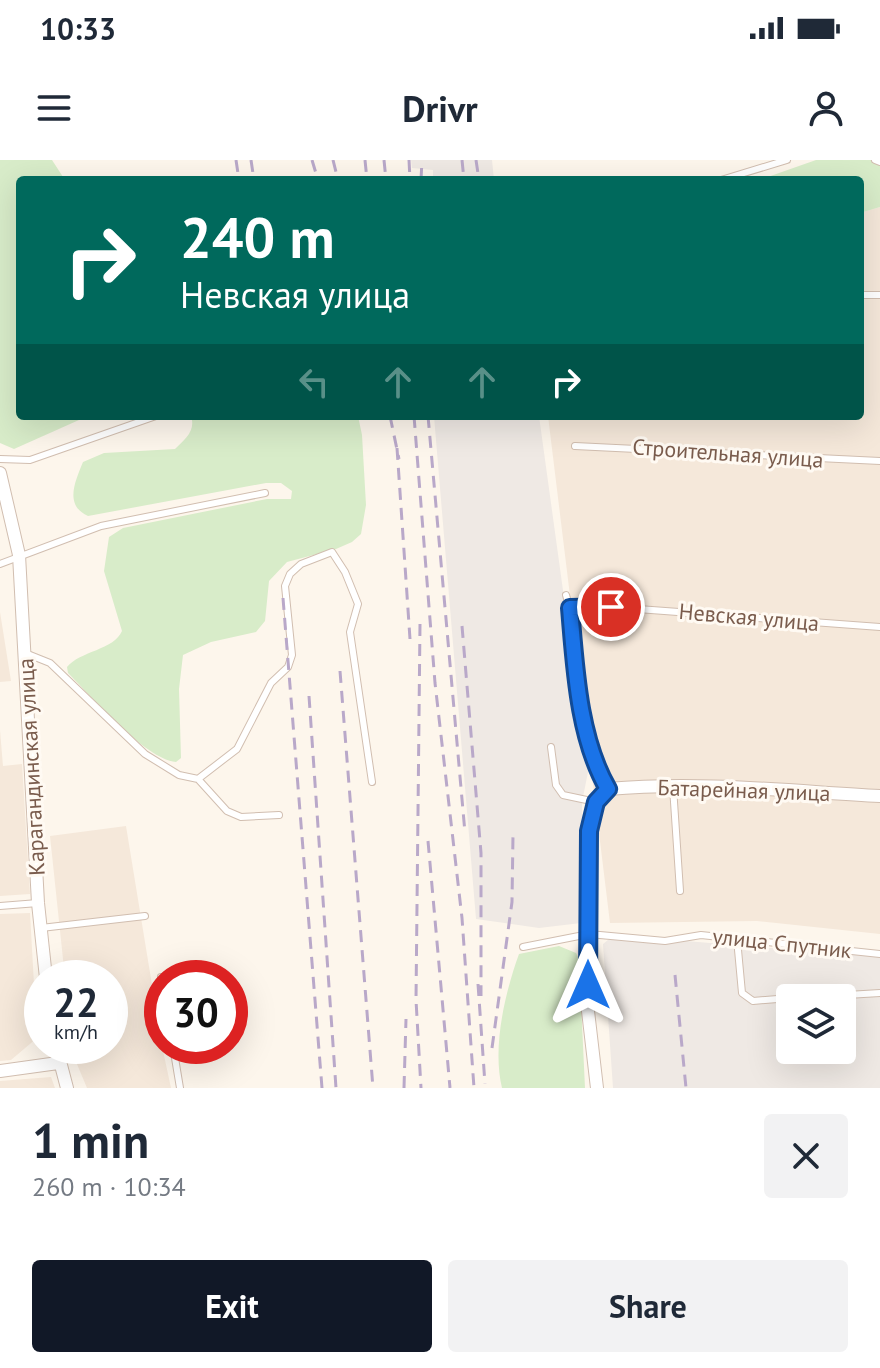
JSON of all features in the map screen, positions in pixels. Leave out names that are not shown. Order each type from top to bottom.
[{"type":"street","name":"Карагандинская улица","points":[[0,473],[19,555],[38,903],[44,960]]},
{"type":"street","name":"Батарейная улица","points":[[608,789],[673,783],[880,796]]},
{"type":"street","points":[[597,1088],[588,1011],[589,831],[596,802],[608,789]]},
{"type":"street","points":[[0,1071],[51,1064]]},
{"type":"street","points":[[58,1064],[67,1088]]},
{"type":"lane","points":[[734,176],[787,160]]},
{"type":"lane","points":[[0,459],[30,460],[145,420]]},
{"type":"lane","name":"Строительная улица","points":[[575,446],[880,461]]},
{"type":"lane","points":[[0,564],[101,526],[265,493]]},
{"type":"lane","points":[[198,779],[237,749],[271,683],[288,667],[292,655],[285,586],[290,574],[301,564],[332,552],[345,572],[358,604],[350,632],[372,782]]},
{"type":"lane","points":[[566,595],[582,702],[594,756],[608,789]]},
{"type":"lane","name":"Невская улица","points":[[570,608],[611,607],[880,627]]},
{"type":"lane","points":[[25,653],[50,663],[145,754],[179,775],[198,779],[227,811],[241,817],[279,815]]},
{"type":"lane","points":[[551,747],[556,785],[563,795],[596,802]]},
{"type":"lane","points":[[673,783],[680,891]]},
{"type":"lane","points":[[0,906],[38,903]]},
{"type":"lane","points":[[41,928],[145,916]]},
{"type":"lane","name":"улица Спутник","points":[[523,947],[589,934],[665,941],[701,935],[880,954]]},
{"type":"lane","points":[[737,939],[742,993],[753,1001],[776,999]]},
{"type":"lane","points":[[856,994],[880,993]]},
{"type":"lane","points":[[176,1064],[180,1088]]},
{"type":"shaded area","points":[[411,160],[492,160],[494,176],[433,176],[433,170],[412,168]]},
{"type":"shaded area","points":[[880,207],[880,934],[757,921],[610,923],[548,420],[864,420],[864,212]]},
{"type":"shaded area","points":[[434,420],[540,420],[588,772],[582,802],[581,923],[539,928],[476,919]]},
{"type":"shaded area","points":[[0,612],[11,681],[0,682]]},
{"type":"shaded area","points":[[0,730],[3,766],[22,764],[30,894],[0,896]]},
{"type":"shaded area","points":[[126,826],[148,960],[144,960],[144,1064],[166,1064],[171,1088],[87,1088],[77,1064],[128,1064],[128,960],[63,960],[50,836]]},
{"type":"shaded area","points":[[30,913],[33,960],[24,960],[24,1049],[11,1060],[0,1061],[0,914]]},
{"type":"shaded area","points":[[614,935],[880,957],[880,1088],[613,1088],[603,944]]},
{"type":"shaded area","points":[[51,1077],[55,1088],[0,1088],[0,1081]]},
{"type":"green space","points":[[0,160],[52,160],[62,176],[16,176],[16,420],[79,420],[14,449],[0,443]]},
{"type":"green space","points":[[816,160],[880,160],[880,207],[864,212],[864,176],[770,176]]},
{"type":"green space","points":[[359,420],[366,505],[361,534],[352,542],[287,562],[269,581],[265,621],[256,632],[211,642],[183,655],[179,689],[181,758],[176,762],[163,758],[134,739],[68,673],[67,667],[73,662],[105,647],[122,631],[104,571],[109,537],[123,528],[267,499],[291,499],[292,491],[281,483],[266,483],[88,516],[76,506],[74,492],[83,462],[104,453],[175,449],[191,430],[192,421]]},
{"type":"green space","points":[[559,946],[576,953],[579,959],[585,1088],[502,1088],[499,1038],[519,954]]},
{"type":"railway","points":[[236,160],[238,176]]},
{"type":"railway","points":[[251,160],[253,176]]},
{"type":"railway","points":[[312,160],[317,176]]},
{"type":"railway","points":[[333,160],[337,176]]},
{"type":"railway","points":[[365,160],[367,176]]},
{"type":"railway","points":[[384,160],[386,176]]},
{"type":"railway","points":[[409,160],[410,176]]},
{"type":"railway","points":[[421,176],[422,160]]},
{"type":"railway","points":[[462,160],[464,176]]},
{"type":"railway","points":[[476,160],[478,176]]},
{"type":"railway","points":[[391,420],[399,459]]},
{"type":"railway","points":[[414,420],[435,683],[462,918],[474,1088]]},
{"type":"railway","points":[[428,420],[465,833]]},
{"type":"railway","points":[[397,448],[410,639]]},
{"type":"railway","points":[[283,598],[322,1088]]},
{"type":"railway","points":[[420,624],[416,1000],[421,1088]]},
{"type":"railway","points":[[462,626],[481,853],[481,996]]},
{"type":"railway","points":[[340,671],[373,1088]]},
{"type":"railway","points":[[309,696],[336,1088]]},
{"type":"railway","points":[[492,1048],[512,902],[513,835]]},
{"type":"railway","points":[[428,841],[450,1088]]},
{"type":"railway","points":[[675,975],[686,1088]]},
{"type":"railway","points":[[478,984],[485,1084]]},
{"type":"railway","points":[[404,1088],[406,1019]]},
{"type":"route","points":[[588,985],[589,831],[596,802],[608,789],[594,756],[582,702],[570,608],[611,607]]}]
